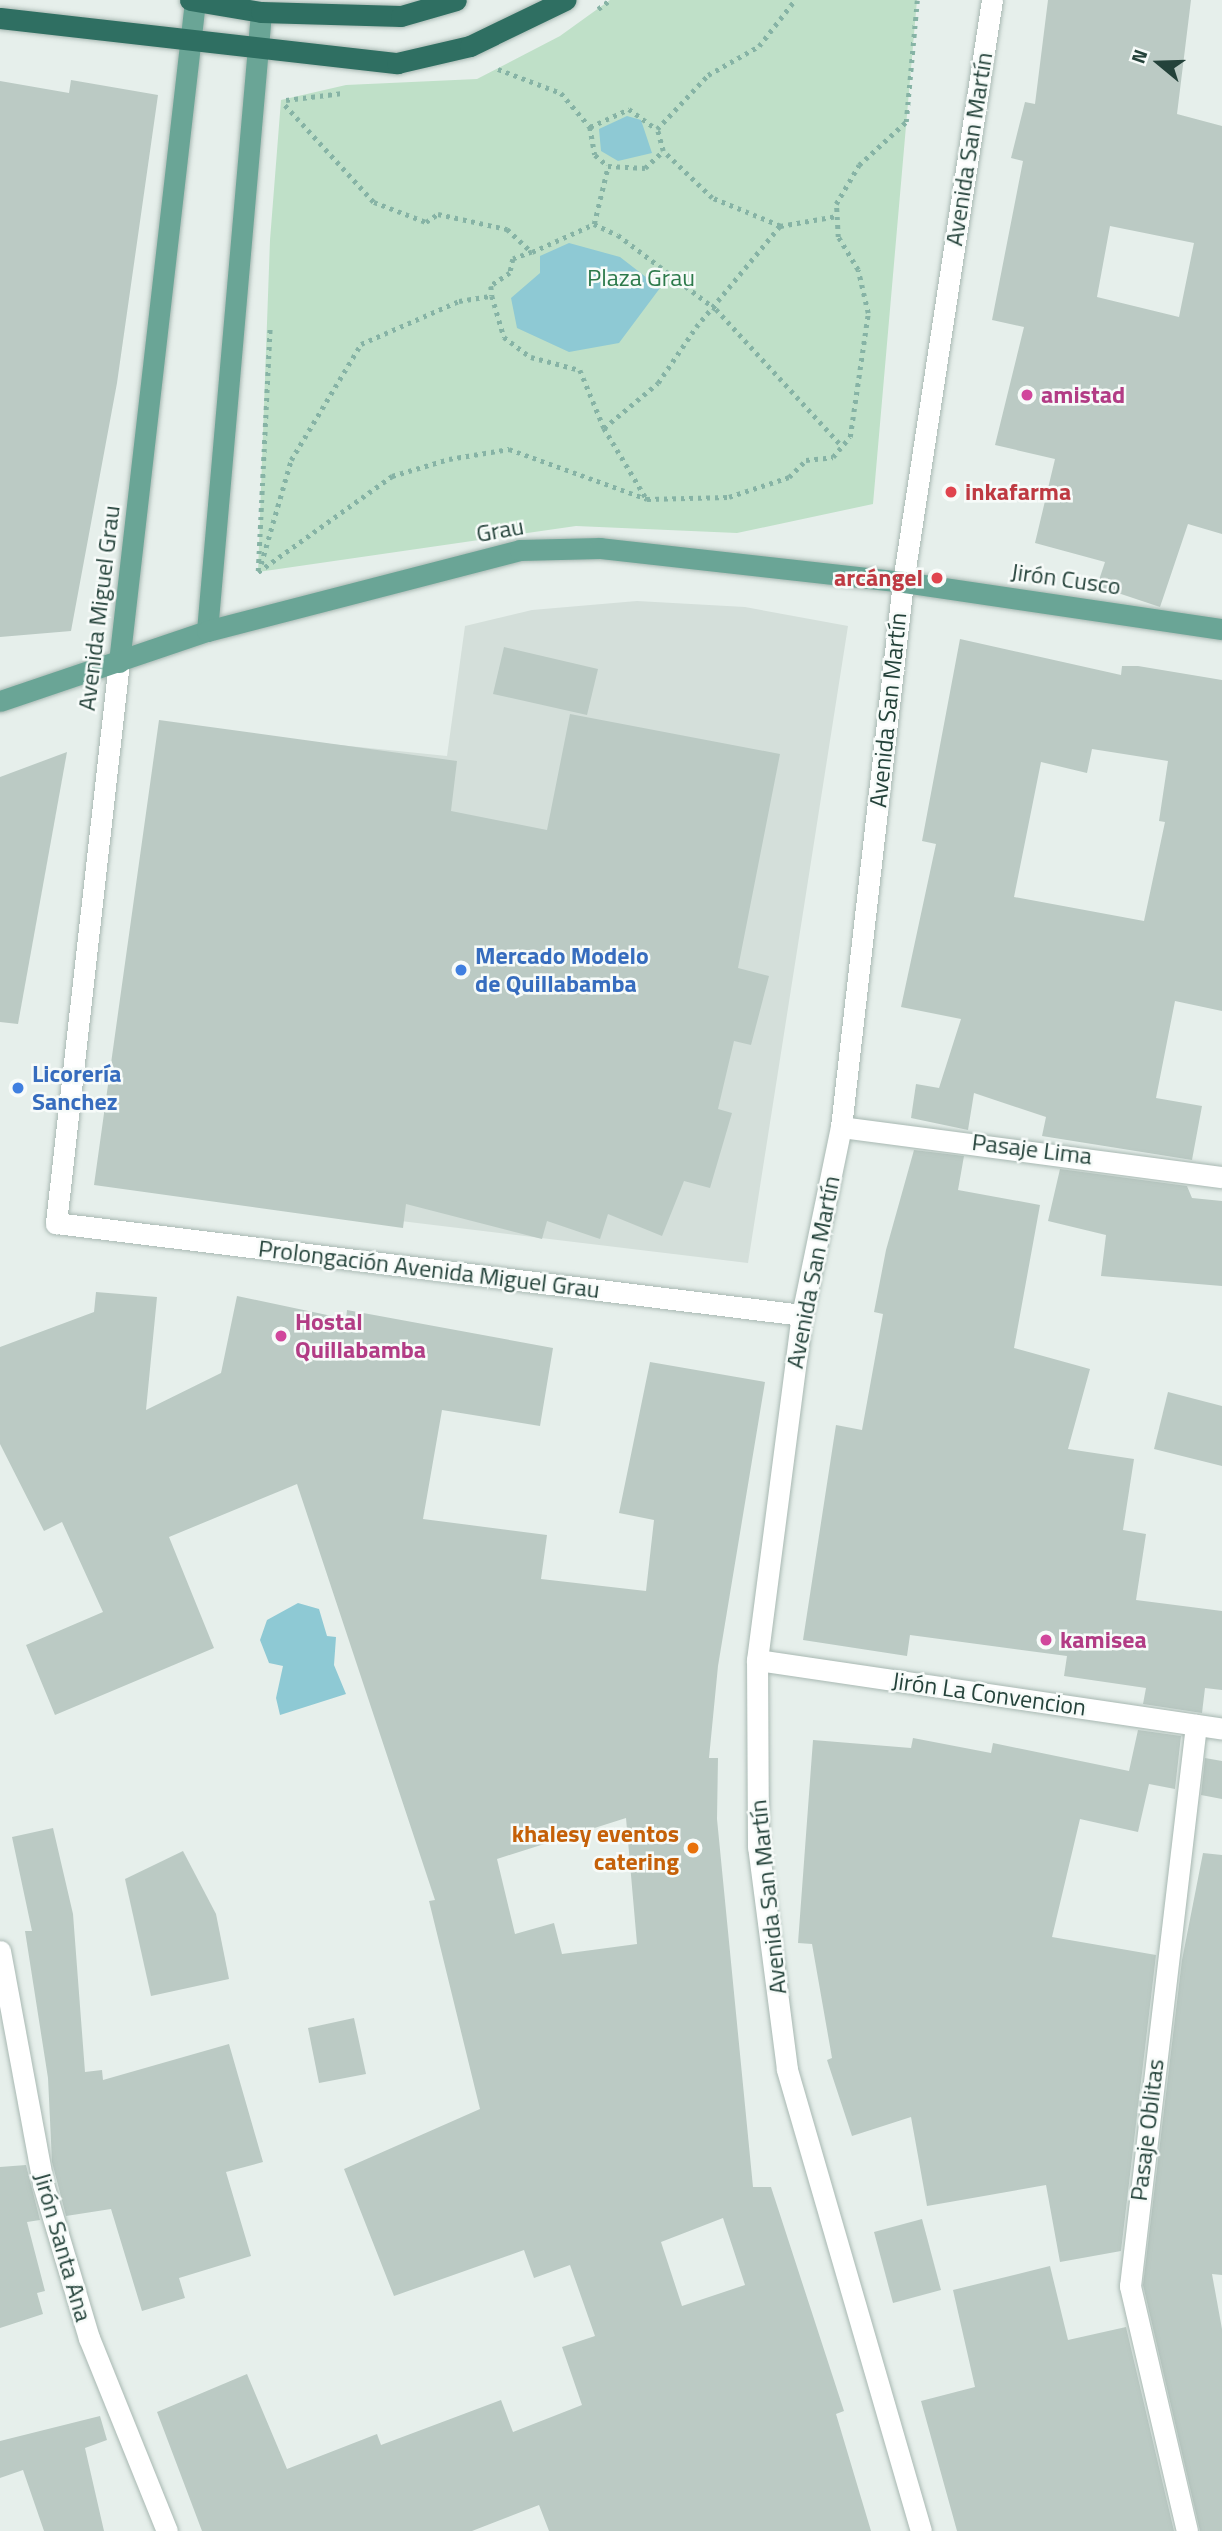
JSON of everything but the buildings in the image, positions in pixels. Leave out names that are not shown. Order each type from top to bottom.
[{"type":"highway","points":[[193,0],[401,16],[457,0]]},
{"type":"highway","points":[[0,18],[257,50],[397,63],[470,46],[565,0]]},
{"type":"main road","name":"Avenida Miguel Grau","points":[[119,663],[191,41],[193,0]]},
{"type":"main road","points":[[207,631],[262,6]]},
{"type":"main road","name":"Grau","points":[[0,701],[119,663],[207,631],[520,550],[600,548],[903,582]]},
{"type":"main road","name":"Jirón Cusco","points":[[903,582],[1222,629]]},
{"type":"street","name":"Avenida San Martín","points":[[921,2531],[787,2069],[758,1847],[757,1660],[802,1315],[841,1127],[903,582],[992,0]]},
{"type":"street","name":"Avenida Miguel Grau","points":[[56,1223],[119,663]]},
{"type":"street","name":"Pasaje Lima","points":[[841,1127],[1222,1177]]},
{"type":"street","name":"Prolongación Avenida Miguel Grau","points":[[56,1223],[802,1315]]},
{"type":"street","name":"Jirón La Convencion","points":[[757,1660],[1222,1729]]},
{"type":"street","name":"Pasaje Oblitas","points":[[1187,2531],[1130,2286],[1196,1725]]},
{"type":"street","name":"Jirón Santa Ana","points":[[0,1951],[2,1999],[43,2183],[89,2337],[167,2531]]},
{"type":"path","points":[[590,15],[610,0]]},
{"type":"path","points":[[657,129],[708,75],[759,46],[795,0]]},
{"type":"path","points":[[258,572],[392,476],[449,459],[509,449],[647,499],[729,497],[789,477],[806,460],[833,457],[850,437],[868,313],[858,270],[838,237],[836,204],[859,165],[906,122],[916,0]]},
{"type":"path","points":[[487,74],[508,63]]},
{"type":"path","points":[[497,68],[561,93],[590,127],[594,155],[608,166],[645,168],[663,150]]},
{"type":"path","points":[[281,100],[359,92]]},
{"type":"path","points":[[281,100],[281,114]]},
{"type":"path","points":[[281,100],[374,202],[426,222],[438,214],[492,221],[532,252]]},
{"type":"path","points":[[590,127],[629,108],[657,129],[663,150],[712,198],[780,226],[837,216]]},
{"type":"path","points":[[594,223],[608,166]]},
{"type":"path","points":[[594,223],[716,309],[842,446]]},
{"type":"path","points":[[594,223],[513,259],[510,273],[491,286],[492,296],[504,337],[530,357],[580,370],[604,428],[647,499]]},
{"type":"path","points":[[604,428],[659,383],[696,327],[716,309],[780,226]]},
{"type":"path","points":[[258,572],[291,460],[361,344],[460,301],[492,296]]},
{"type":"path","points":[[258,572],[271,322]]},
{"type":"shaded area","name":"Mercado Modelo de Quillabamba","points":[[637,601],[745,607],[848,626],[748,1263],[96,1184],[165,727],[447,756],[465,626],[532,610]]},
{"type":"green space","name":"Plaza Grau","points":[[610,0],[917,0],[873,504],[737,533],[576,526],[258,572],[270,240],[281,100],[346,85],[477,79],[560,36]]},
{"type":"water","points":[[627,116],[641,120],[652,153],[618,161],[601,151],[599,129]]},
{"type":"water","points":[[569,243],[620,257],[660,288],[619,343],[569,352],[517,328],[511,298],[540,273],[540,256]]},
{"type":"water","points":[[298,1603],[319,1609],[327,1636],[336,1637],[334,1665],[346,1694],[280,1715],[276,1698],[283,1666],[269,1663],[260,1640],[267,1620]]},
{"type":"place","name":"amistad","points":[[1027,395]]},
{"type":"place","name":"inkafarma","points":[[951,492]]},
{"type":"place","name":"arcángel","points":[[937,578]]},
{"type":"place","name":"Mercado Modelo de Quillabamba","points":[[461,970]]},
{"type":"place","name":"Licorería Sanchez","points":[[18,1088]]},
{"type":"place","name":"Hostal Quillabamba","points":[[281,1336]]},
{"type":"place","name":"kamisea","points":[[1046,1640]]},
{"type":"place","name":"khalesy eventos catering","points":[[693,1848]]}]
